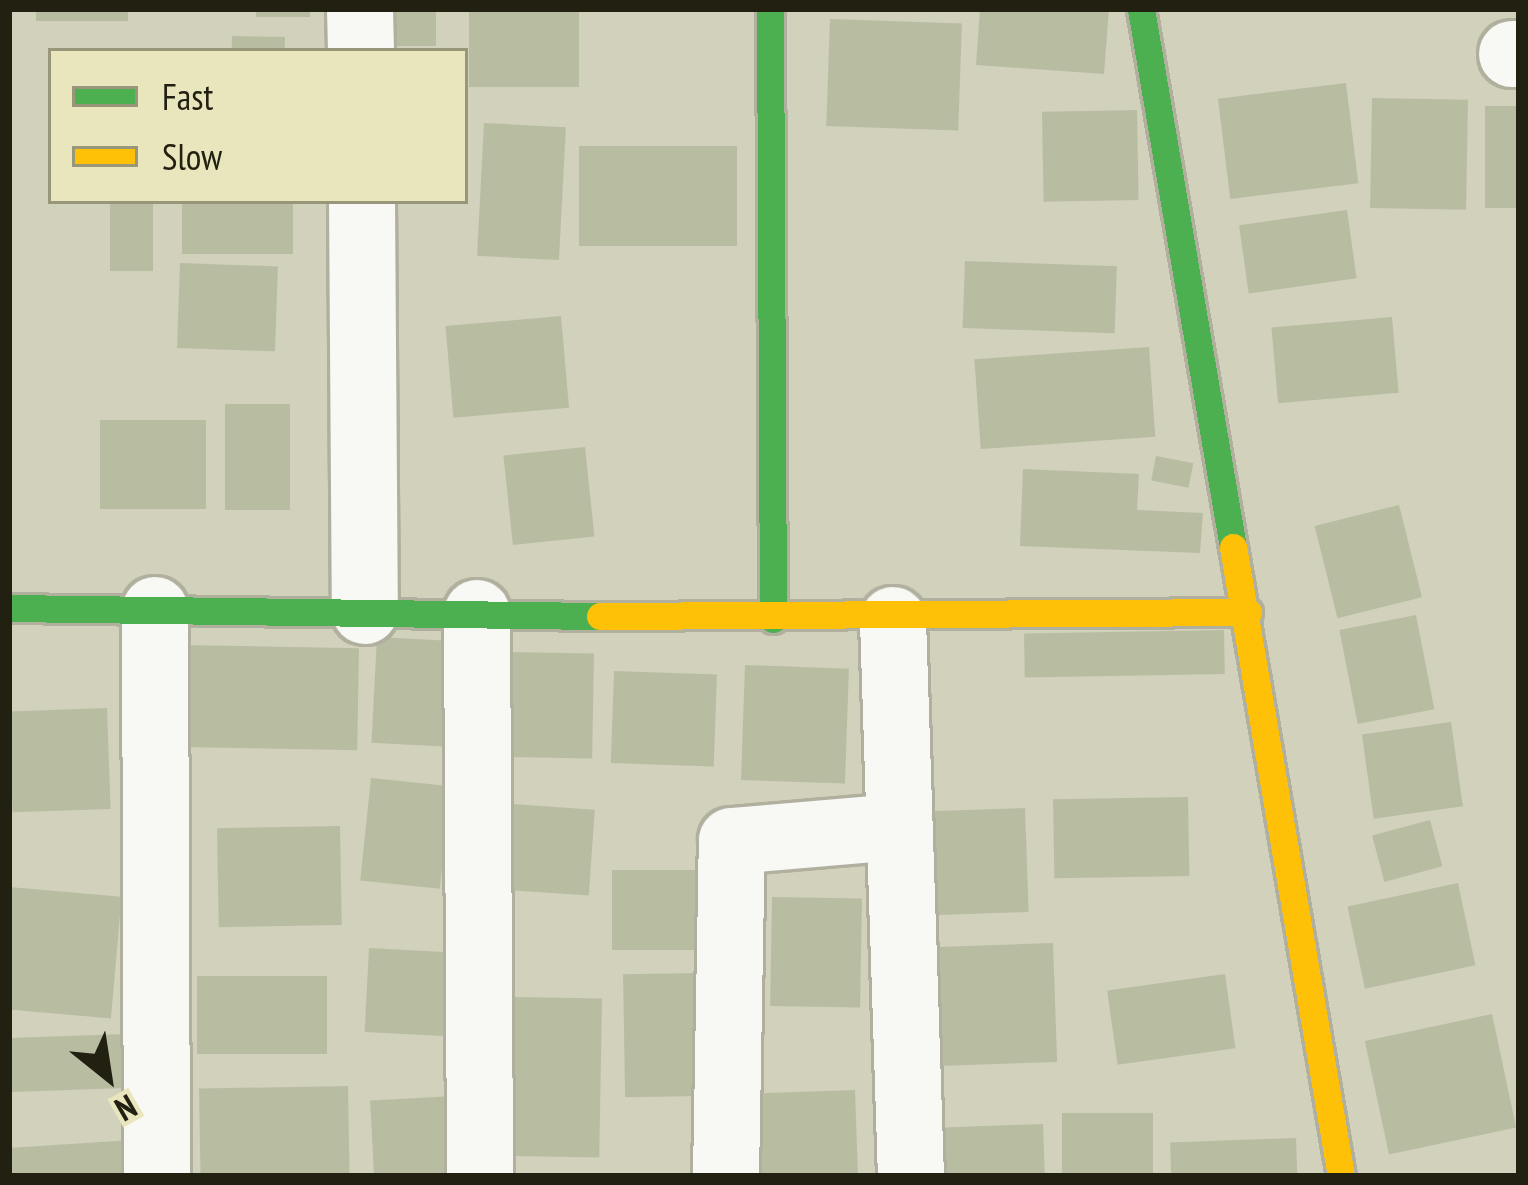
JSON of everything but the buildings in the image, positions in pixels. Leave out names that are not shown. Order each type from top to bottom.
[{"type":"street","points":[[360,9],[361,48]]},
{"type":"street","points":[[770,9],[772,619]]},
{"type":"street","points":[[1141,9],[1248,612],[1341,1176]]},
{"type":"street","points":[[362,204],[365,611]]},
{"type":"street","points":[[9,608],[893,620],[1248,612]]},
{"type":"street","points":[[154,610],[158,1176]]},
{"type":"street","points":[[477,613],[480,1176]]},
{"type":"street","points":[[893,620],[894,827],[910,1176]]},
{"type":"street","points":[[726,1176],[732,841],[894,827]]},
{"type":"traffic: fast","points":[[770,9],[773,619]]},
{"type":"traffic: fast","points":[[1141,9],[1233,547]]},
{"type":"traffic: fast","points":[[9,608],[600,616]]},
{"type":"traffic: slow","points":[[1233,547],[1341,1176]]},
{"type":"traffic: slow","points":[[600,616],[1248,612]]}]
